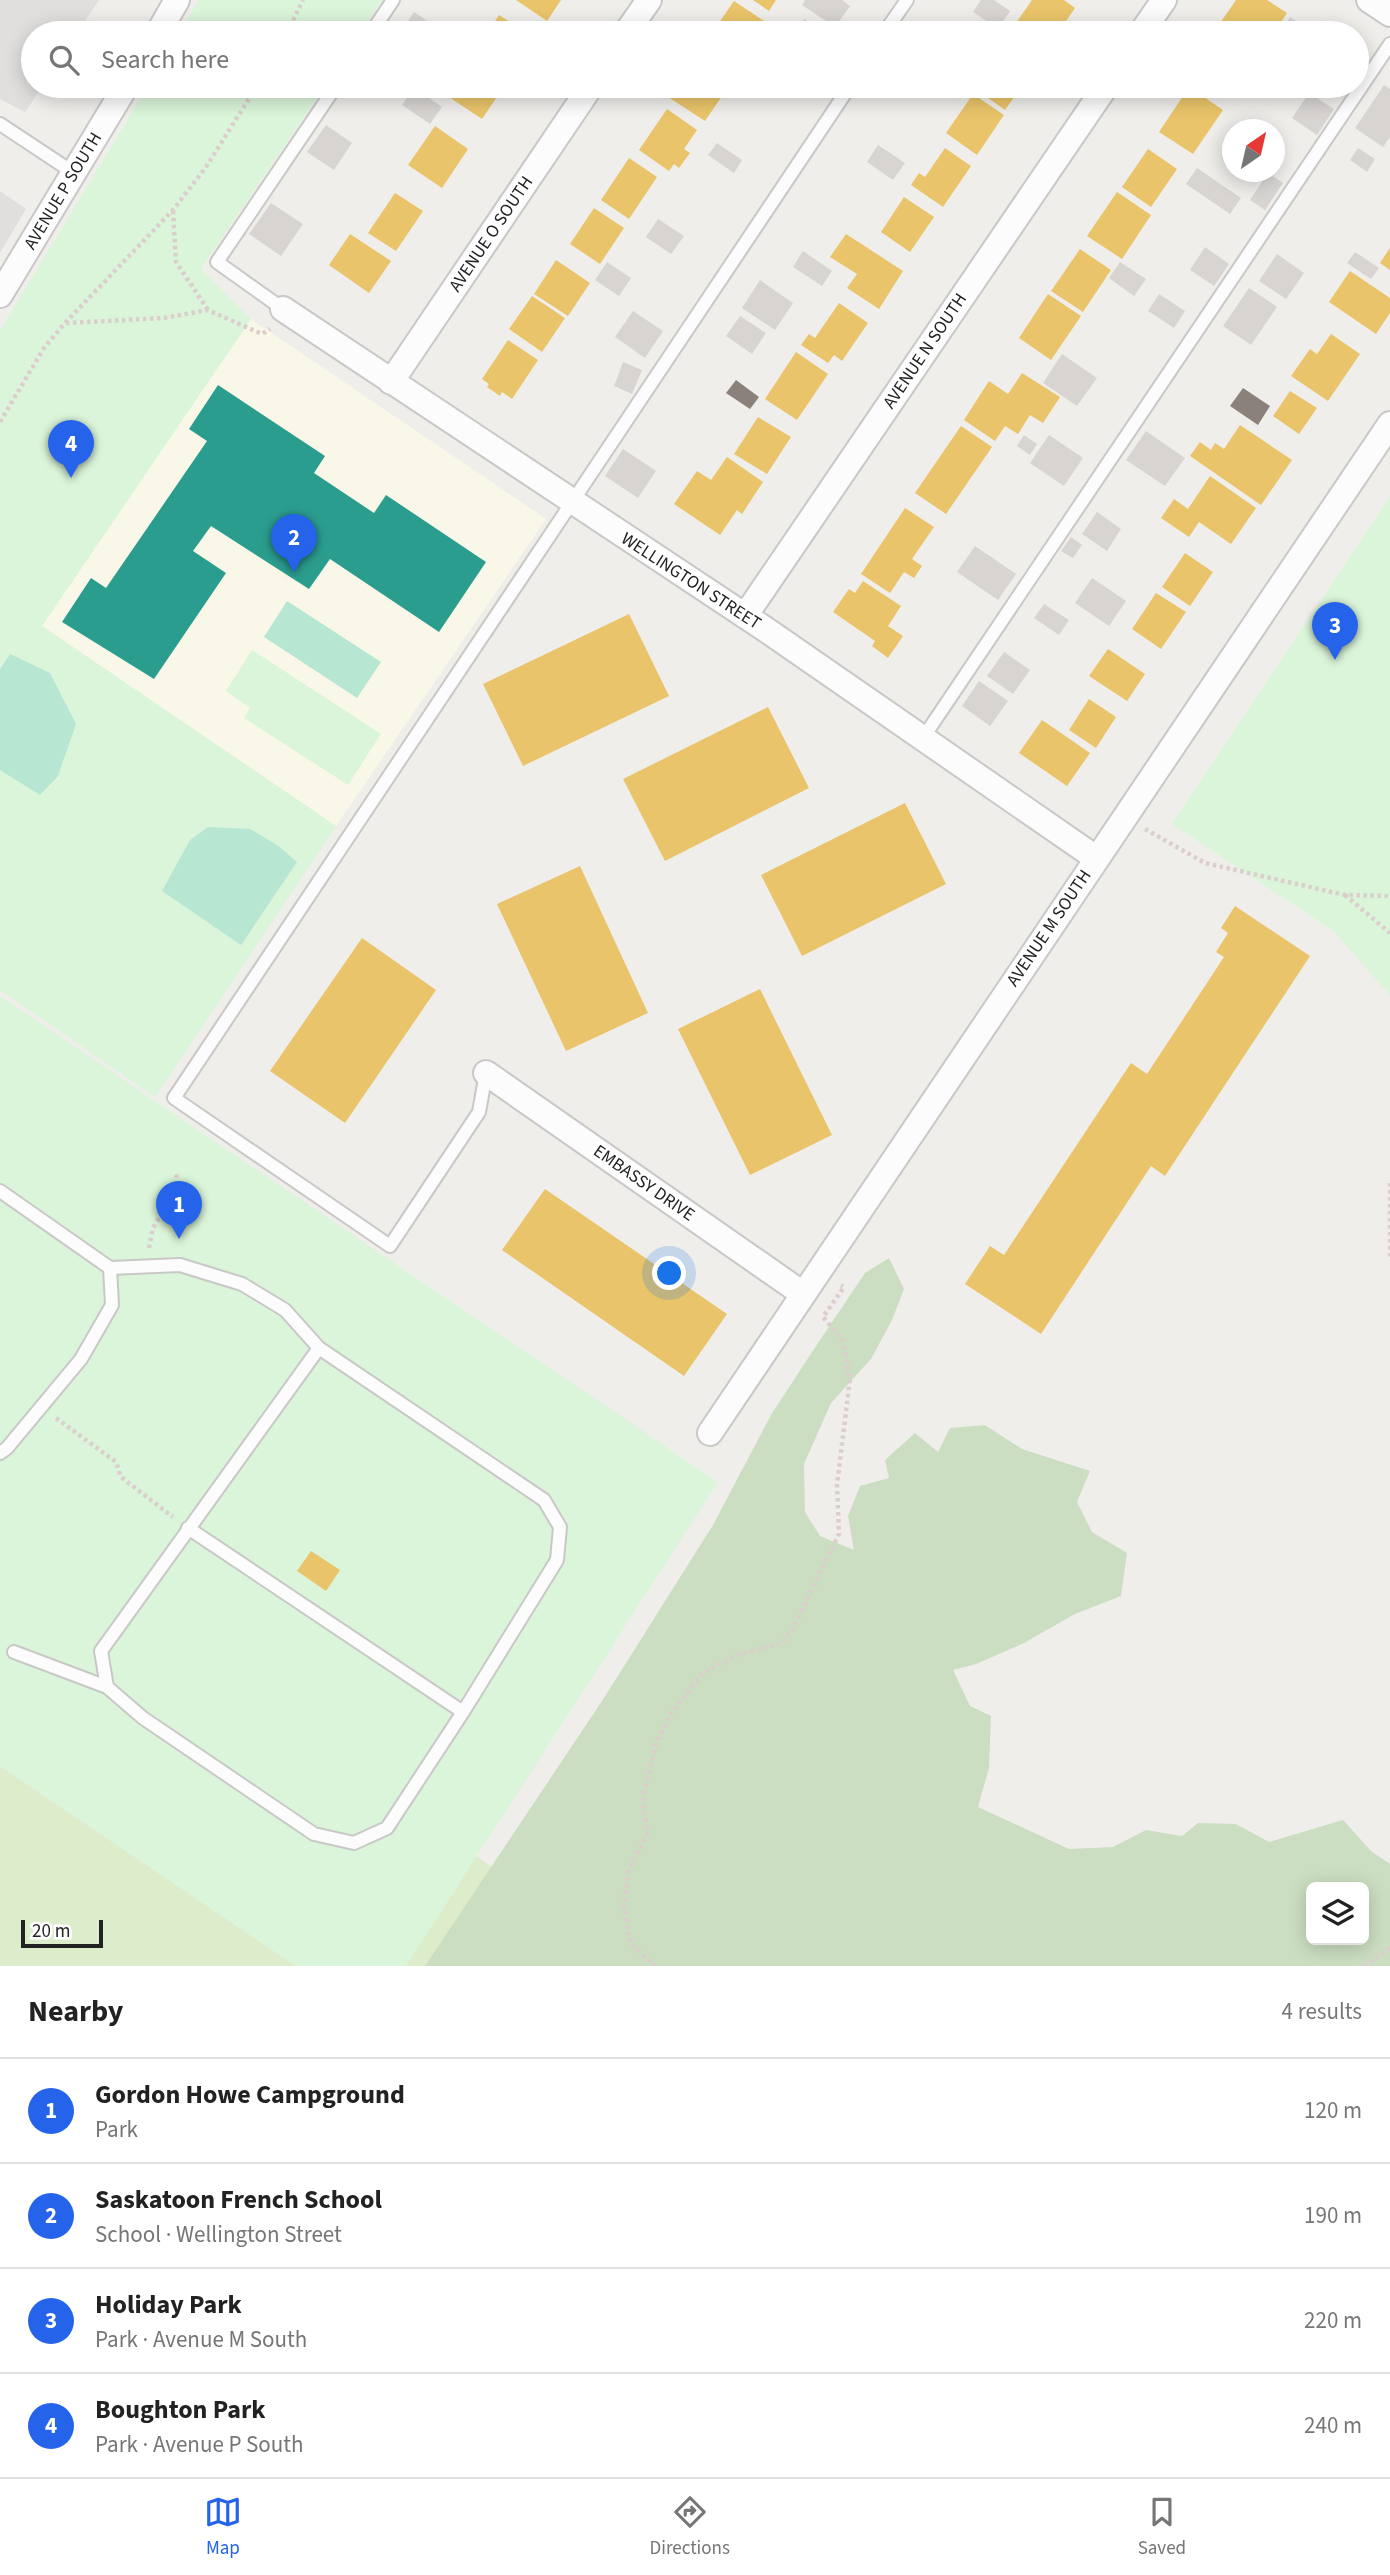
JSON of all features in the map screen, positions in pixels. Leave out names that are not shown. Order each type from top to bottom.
[{"type":"street","points":[[165,21],[177,0]]},
{"type":"street","points":[[634,21],[649,0]]},
{"type":"street","points":[[1149,21],[1164,0]]},
{"type":"street","points":[[1369,0],[1390,14]]},
{"type":"street","name":"AVENUE P SOUTH","points":[[0,295],[119,98]]},
{"type":"street","name":"AVENUE O SOUTH","points":[[391,382],[583,98]]},
{"type":"street","name":"AVENUE N SOUTH","points":[[745,616],[1098,98]]},
{"type":"street","name":"WELLINGTON STREET","points":[[289,313],[745,616],[1096,858]]},
{"type":"street","name":"AVENUE M SOUTH","points":[[710,1433],[1390,424]]},
{"type":"street","name":"EMBASSY DRIVE","points":[[485,1073],[803,1294]]},
{"type":"lane","points":[[379,21],[393,0]]},
{"type":"lane","points":[[892,21],[906,0]]},
{"type":"lane","points":[[1369,75],[1390,44]]},
{"type":"lane","points":[[289,313],[217,262],[327,98]]},
{"type":"lane","points":[[485,1073],[479,1112],[390,1246],[174,1098],[842,98]]},
{"type":"lane","points":[[923,738],[1354,98]]},
{"type":"lane","points":[[0,124],[74,173]]},
{"type":"lane","points":[[0,1191],[110,1268],[180,1265],[242,1284],[285,1310],[319,1348],[544,1500],[560,1527],[557,1560],[463,1712],[387,1828],[354,1843],[314,1834],[143,1718],[107,1687],[14,1652]]},
{"type":"lane","points":[[0,1206],[14,1201]]},
{"type":"lane","points":[[0,1453],[81,1359],[112,1305],[110,1268]]},
{"type":"lane","points":[[107,1687],[102,1651],[319,1348]]},
{"type":"lane","points":[[188,1528],[463,1712]]},
{"type":"path","points":[[293,21],[303,0]]},
{"type":"path","points":[[0,422],[44,348],[173,210],[206,167],[249,98]]},
{"type":"path","points":[[173,210],[176,262],[208,310],[262,334],[289,313]]},
{"type":"path","points":[[65,323],[164,318],[208,310]]},
{"type":"path","points":[[1124,817],[1205,863],[1345,895],[1390,896]]},
{"type":"path","points":[[1345,895],[1390,933]]},
{"type":"path","points":[[145,1266],[153,1228],[177,1187],[176,1171]]},
{"type":"path","points":[[1390,1183],[1390,1258]]},
{"type":"path","points":[[656,1966],[631,1944],[624,1907],[629,1870],[647,1835],[643,1797],[656,1744],[672,1712],[701,1675],[734,1656],[782,1643],[793,1629],[839,1534],[837,1485],[850,1379],[843,1341],[823,1317],[844,1287],[820,1269]]},
{"type":"path","points":[[41,1407],[116,1462],[121,1477],[188,1528]]},
{"type":"path","points":[[1364,1966],[1390,1948]]},
{"type":"shaded area","points":[[0,0],[99,0],[85,21],[21,21],[21,98],[35,98],[25,112],[0,99]]},
{"type":"shaded area","points":[[0,191],[26,209],[0,253]]},
{"type":"shaded area","points":[[251,319],[546,519],[336,826],[42,626]]},
{"type":"green space","points":[[199,0],[382,0],[368,21],[186,21]]},
{"type":"green space","points":[[141,98],[317,98],[201,269],[251,319],[42,626],[336,826],[155,1097],[0,990],[0,330]]},
{"type":"green space","points":[[1390,496],[1390,995],[1333,931],[1172,824]]},
{"type":"green space","points":[[287,601],[381,662],[357,698],[264,637]]},
{"type":"green space","points":[[252,650],[381,734],[348,785],[244,718],[250,708],[226,691]]},
{"type":"green space","points":[[10,654],[50,673],[76,724],[58,776],[40,795],[0,770],[0,669]]},
{"type":"green space","points":[[208,827],[250,829],[277,845],[297,862],[241,945],[162,891],[190,840]]},
{"type":"green space","points":[[0,996],[718,1482],[406,1966],[296,1966],[0,1766]]},
{"type":"green space","points":[[889,1258],[904,1289],[892,1320],[871,1359],[831,1403],[804,1464],[805,1512],[820,1536],[854,1550],[848,1516],[860,1486],[889,1478],[885,1460],[915,1433],[938,1452],[950,1428],[985,1425],[1022,1449],[1090,1471],[1077,1502],[1092,1532],[1127,1553],[1121,1596],[1075,1614],[1024,1643],[976,1664],[953,1670],[970,1706],[991,1716],[989,1768],[978,1807],[1069,1849],[1113,1847],[1146,1830],[1182,1836],[1198,1823],[1236,1824],[1269,1842],[1343,1820],[1371,1851],[1390,1864],[1390,1966],[425,1966],[602,1701],[713,1525],[771,1415],[865,1273]]},
{"type":"green space","points":[[0,1766],[296,1966],[0,1966]]},
{"type":"green space","points":[[476,1856],[637,1966],[405,1966]]},
{"type":"building: Homes","points":[[516,0],[561,0],[547,21]]},
{"type":"building: Homes","points":[[753,0],[776,0],[769,11]]},
{"type":"building: Homes","points":[[1032,0],[1064,0],[1075,8],[1066,21],[1017,21]]},
{"type":"building: Homes","points":[[1236,0],[1267,0],[1287,13],[1282,21],[1221,21]]},
{"type":"building: Homes","points":[[734,1],[764,21],[720,21]]},
{"type":"building: Homes","points":[[499,15],[508,21],[495,21]]},
{"type":"building: Homes","points":[[450,98],[496,98],[482,119]]},
{"type":"building: Homes","points":[[670,98],[721,98],[705,121]]},
{"type":"building: Homes","points":[[970,98],[979,98],[1004,115],[977,155],[946,133]]},
{"type":"building: Homes","points":[[988,98],[1014,98],[1005,110]]},
{"type":"building: Homes","points":[[1182,98],[1205,98],[1223,110],[1193,154],[1159,132]]},
{"type":"building: Homes","points":[[667,109],[697,130],[684,149],[690,153],[679,168],[674,164],[669,171],[639,150]]},
{"type":"building: Homes","points":[[435,126],[468,149],[442,188],[408,165]]},
{"type":"building: Homes","points":[[945,148],[971,166],[943,207],[911,185],[919,173],[925,177]]},
{"type":"building: Homes","points":[[1148,149],[1177,169],[1151,207],[1122,187]]},
{"type":"building: Homes","points":[[629,158],[657,177],[629,219],[601,200]]},
{"type":"building: Homes","points":[[1117,192],[1151,215],[1122,259],[1087,236]]},
{"type":"building: Homes","points":[[395,193],[423,211],[396,251],[368,233]]},
{"type":"building: Homes","points":[[904,197],[934,217],[910,252],[881,232]]},
{"type":"building: Homes","points":[[594,208],[624,228],[600,264],[570,244]]},
{"type":"building: Homes","points":[[350,234],[391,261],[369,293],[329,265]]},
{"type":"building: Homes","points":[[846,234],[903,271],[879,309],[847,288],[857,274],[830,257]]},
{"type":"building: Homes","points":[[1390,248],[1390,270],[1380,263]]},
{"type":"building: Homes","points":[[1080,249],[1111,270],[1083,312],[1051,291]]},
{"type":"building: Homes","points":[[556,260],[590,283],[568,316],[534,294]]},
{"type":"building: Homes","points":[[1350,271],[1390,298],[1390,313],[1376,334],[1329,302]]},
{"type":"building: Homes","points":[[1048,294],[1081,316],[1051,360],[1019,338]]},
{"type":"building: Homes","points":[[532,296],[565,318],[542,352],[509,329]]},
{"type":"building: Homes","points":[[839,303],[868,323],[842,361],[834,355],[828,363],[801,345],[809,334],[815,338]]},
{"type":"building: Homes","points":[[1331,334],[1360,354],[1328,401],[1291,376],[1310,349],[1317,354]]},
{"type":"building: Homes","points":[[508,340],[538,360],[512,399],[502,392],[500,396],[487,387],[489,384],[482,379]]},
{"type":"building: Homes","points":[[796,352],[828,374],[797,420],[765,399]]},
{"type":"building: Homes","points":[[1022,373],[1060,397],[1043,423],[1030,415],[1018,434],[1005,426],[995,441],[964,420],[989,381],[1008,394]]},
{"type":"building: Homes","points":[[1290,391],[1317,408],[1299,434],[1273,416]]},
{"type":"building: Homes","points":[[758,417],[791,437],[767,474],[734,454]]},
{"type":"building: Homes","points":[[1240,425],[1292,460],[1261,505],[1190,456],[1200,442],[1211,450],[1215,443],[1224,449]]},
{"type":"building: Homes","points":[[961,426],[992,447],[946,514],[915,493]]},
{"type":"building: Homes","points":[[727,457],[763,482],[742,514],[737,510],[720,535],[674,504],[697,471],[711,480]]},
{"type":"building: Homes","points":[[1210,476],[1256,508],[1231,544],[1199,522],[1189,537],[1161,518],[1174,499],[1188,509]]},
{"type":"building: Homes","points":[[905,508],[934,527],[912,559],[922,566],[914,578],[904,572],[890,593],[861,574]]},
{"type":"building: Homes","points":[[1185,553],[1213,572],[1190,606],[1162,587]]},
{"type":"building: Homes","points":[[863,581],[901,606],[888,626],[903,636],[888,658],[872,646],[875,641],[833,612],[849,589],[855,593]]},
{"type":"building: Homes","points":[[1156,593],[1186,612],[1161,649],[1132,629]]},
{"type":"building: Homes","points":[[629,614],[669,696],[523,766],[483,684]]},
{"type":"building: Homes","points":[[1108,649],[1145,674],[1127,701],[1089,676]]},
{"type":"building: Homes","points":[[1089,699],[1116,717],[1096,748],[1069,730]]},
{"type":"building: Homes","points":[[768,707],[809,788],[665,861],[623,779]]},
{"type":"building: Homes","points":[[1042,720],[1090,753],[1067,786],[1019,753]]},
{"type":"building: Homes","points":[[905,803],[946,884],[802,956],[761,875]]},
{"type":"building: Homes","points":[[580,866],[648,1013],[566,1051],[497,904]]},
{"type":"building: Homes","points":[[1235,906],[1310,956],[1165,1176],[1151,1166],[1041,1334],[965,1284],[990,1246],[1004,1255],[1131,1063],[1147,1074],[1224,957],[1216,952],[1228,933],[1221,928]]},
{"type":"building: Homes","points":[[362,938],[436,990],[345,1123],[270,1071]]},
{"type":"building: Homes","points":[[760,989],[832,1135],[750,1175],[678,1029]]},
{"type":"building: Homes","points":[[545,1189],[727,1314],[684,1376],[502,1250]]},
{"type":"building: Homes","points":[[311,1551],[340,1570],[326,1591],[297,1571]]},
{"type":"building: Schools","points":[[218,385],[325,456],[314,473],[374,513],[386,495],[486,562],[439,632],[330,559],[309,589],[211,526],[193,551],[226,573],[154,679],[62,622],[91,578],[106,588],[207,441],[189,429]]},
{"type":"building: Industry","points":[[736,380],[759,397],[750,409],[726,393]]},
{"type":"building: Industry","points":[[1243,388],[1270,406],[1258,425],[1230,406]]},
{"type":"building: Other","points":[[805,0],[842,0],[850,6],[839,21],[826,21],[802,5]]},
{"type":"building: Other","points":[[981,0],[994,0],[1010,11],[1003,21],[986,21],[973,12]]},
{"type":"building: Other","points":[[414,12],[427,21],[408,21]]},
{"type":"building: Other","points":[[1384,85],[1390,89],[1390,137],[1383,147],[1355,128]]},
{"type":"building: Other","points":[[407,98],[429,98],[442,107],[430,124],[402,105]]},
{"type":"building: Other","points":[[1306,98],[1317,98],[1334,109],[1317,135],[1292,118]]},
{"type":"building: Other","points":[[326,125],[352,143],[334,170],[307,152]]},
{"type":"building: Other","points":[[717,143],[742,160],[734,173],[708,155]]},
{"type":"building: Other","points":[[878,145],[905,163],[893,180],[867,162]]},
{"type":"building: Other","points":[[1358,148],[1375,159],[1367,172],[1350,160]]},
{"type":"building: Other","points":[[1197,168],[1241,198],[1230,214],[1186,184]]},
{"type":"building: Other","points":[[1262,182],[1283,183],[1265,210],[1250,200]]},
{"type":"building: Other","points":[[271,203],[303,224],[281,256],[249,234]]},
{"type":"building: Other","points":[[658,219],[684,236],[671,254],[646,237]]},
{"type":"building: Other","points":[[1205,247],[1229,264],[1214,286],[1190,270]]},
{"type":"building: Other","points":[[803,251],[832,271],[822,286],[793,267]]},
{"type":"building: Other","points":[[1355,252],[1379,268],[1371,279],[1347,263]]},
{"type":"building: Other","points":[[1277,254],[1304,273],[1286,299],[1259,281]]},
{"type":"building: Other","points":[[607,262],[631,278],[619,296],[595,280]]},
{"type":"building: Other","points":[[1120,262],[1146,279],[1134,296],[1109,278]]},
{"type":"building: Other","points":[[760,280],[793,303],[775,330],[742,308]]},
{"type":"building: Other","points":[[1249,288],[1277,307],[1251,345],[1223,326]]},
{"type":"building: Other","points":[[1159,294],[1185,311],[1174,328],[1148,311]]},
{"type":"building: Other","points":[[633,311],[663,331],[645,358],[615,337]]},
{"type":"building: Other","points":[[740,316],[766,333],[752,354],[726,336]]},
{"type":"building: Other","points":[[1062,354],[1097,378],[1077,406],[1043,383]]},
{"type":"building: Other","points":[[623,362],[642,370],[632,394],[614,386]]},
{"type":"building: Other","points":[[1146,431],[1185,458],[1165,486],[1126,460]]},
{"type":"building: Other","points":[[1024,435],[1037,444],[1030,455],[1017,446]]},
{"type":"building: Other","points":[[1049,435],[1083,458],[1064,486],[1030,463]]},
{"type":"building: Other","points":[[623,449],[656,471],[638,498],[605,476]]},
{"type":"building: Other","points":[[1097,512],[1121,529],[1107,551],[1082,534]]},
{"type":"building: Other","points":[[1071,537],[1082,545],[1073,558],[1061,551]]},
{"type":"building: Other","points":[[975,546],[1016,574],[998,600],[957,572]]},
{"type":"building: Other","points":[[1092,578],[1126,601],[1109,626],[1075,603]]},
{"type":"building: Other","points":[[1044,604],[1069,620],[1059,635],[1034,618]]},
{"type":"building: Other","points":[[1004,652],[1030,670],[1013,694],[987,676]]},
{"type":"building: Other","points":[[979,681],[1008,701],[990,726],[962,706]]},
{"type":"place","name":"Boughton Park","points":[[71,478]]},
{"type":"place","name":"Saskatoon French School","points":[[294,572]]},
{"type":"place","name":"Holiday Park","points":[[1335,660]]},
{"type":"place","name":"Gordon Howe Campground","points":[[179,1239]]}]
